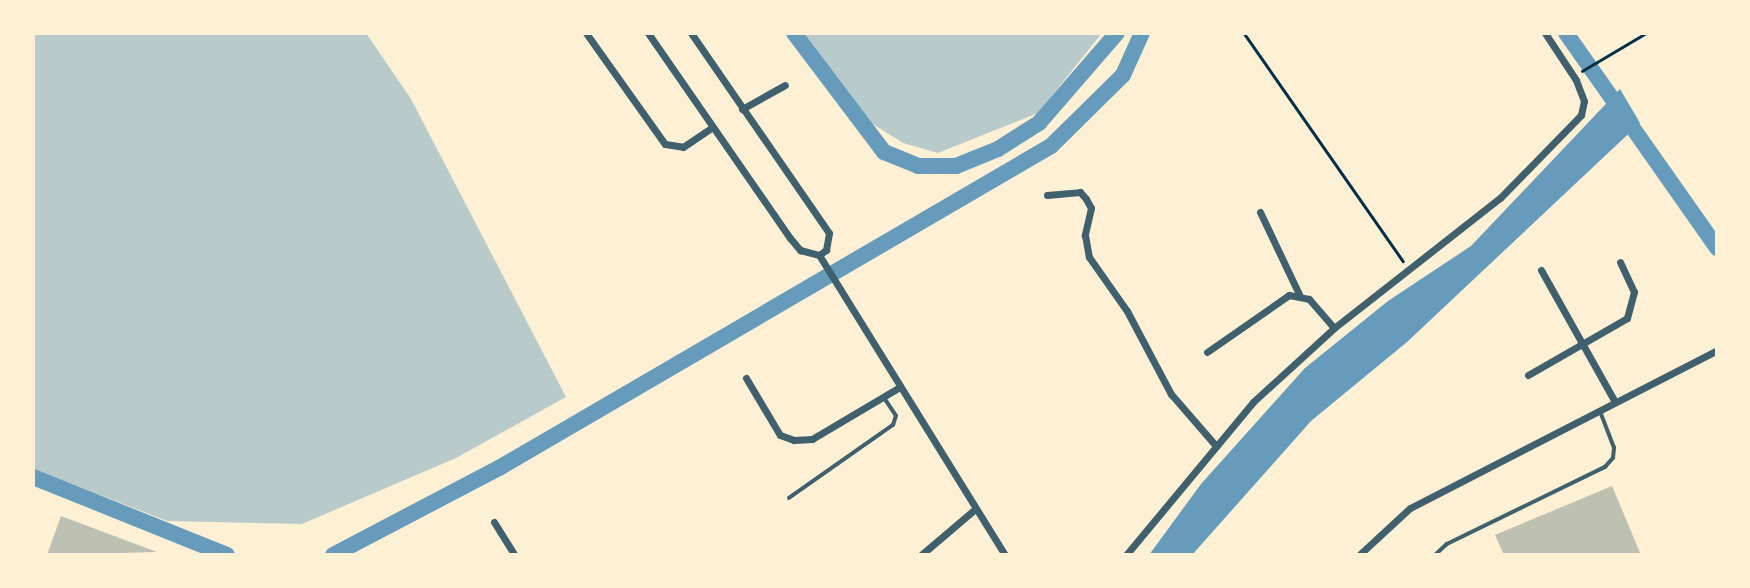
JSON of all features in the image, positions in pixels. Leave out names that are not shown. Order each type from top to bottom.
[{"type":"street","points":[[586,33],[665,144],[683,148],[713,127]]},
{"type":"street","points":[[648,33],[790,238],[800,250],[819,255],[827,266],[1005,555]]},
{"type":"street","points":[[691,33],[830,233],[826,250],[819,255]]},
{"type":"street","points":[[1126,555],[1254,402],[1334,328],[1500,198],[1581,115],[1584,101],[1576,80],[1545,33]]},
{"type":"street","points":[[742,109],[785,85]]},
{"type":"street","points":[[1047,195],[1080,192],[1086,199],[1091,208],[1085,235],[1089,257],[1127,311],[1171,394],[1216,446]]},
{"type":"street","points":[[1260,212],[1299,294],[1334,328]]},
{"type":"street","points":[[1528,375],[1628,318],[1634,292],[1620,262]]},
{"type":"street","points":[[1541,271],[1580,346],[1615,402]]},
{"type":"street","points":[[1207,352],[1289,295],[1299,294]]},
{"type":"street","points":[[1359,555],[1410,508],[1717,350]]},
{"type":"street","points":[[746,378],[780,435],[794,440],[812,439],[900,387]]},
{"type":"street","points":[[921,555],[975,509]]},
{"type":"street","points":[[494,522],[515,555]]},
{"type":"lane","points":[[789,498],[893,425],[896,416],[884,398]]},
{"type":"lane","points":[[1435,555],[1447,544],[1605,467],[1613,458],[1614,448],[1599,409]]},
{"type":"path","points":[[1244,33],[1409,269]]},
{"type":"path","points":[[1580,72],[1646,33]]},
{"type":"shaded area","points":[[39,33],[366,33],[411,99],[566,397],[456,458],[302,524],[167,521],[33,469],[33,37]]},
{"type":"shaded area","points":[[801,33],[1102,33],[1038,113],[938,153],[903,143],[868,121]]},
{"type":"water","points":[[1620,89],[1640,123],[1407,342],[1311,421],[1192,555],[1149,555],[1201,484],[1305,368],[1388,301],[1471,246]]},
{"type":"building","points":[[1612,486],[1641,555],[1504,555],[1495,535]]},
{"type":"building","points":[[61,516],[157,552],[47,555]]},
{"type":"waterway","points":[[794,33],[884,152],[918,166],[956,166],[998,149],[1039,123],[1117,33]]},
{"type":"waterway","points":[[333,555],[499,468],[1051,146],[1123,75],[1142,33]]},
{"type":"waterway","points":[[1566,33],[1717,248]]},
{"type":"waterway","points":[[33,477],[227,555]]}]
